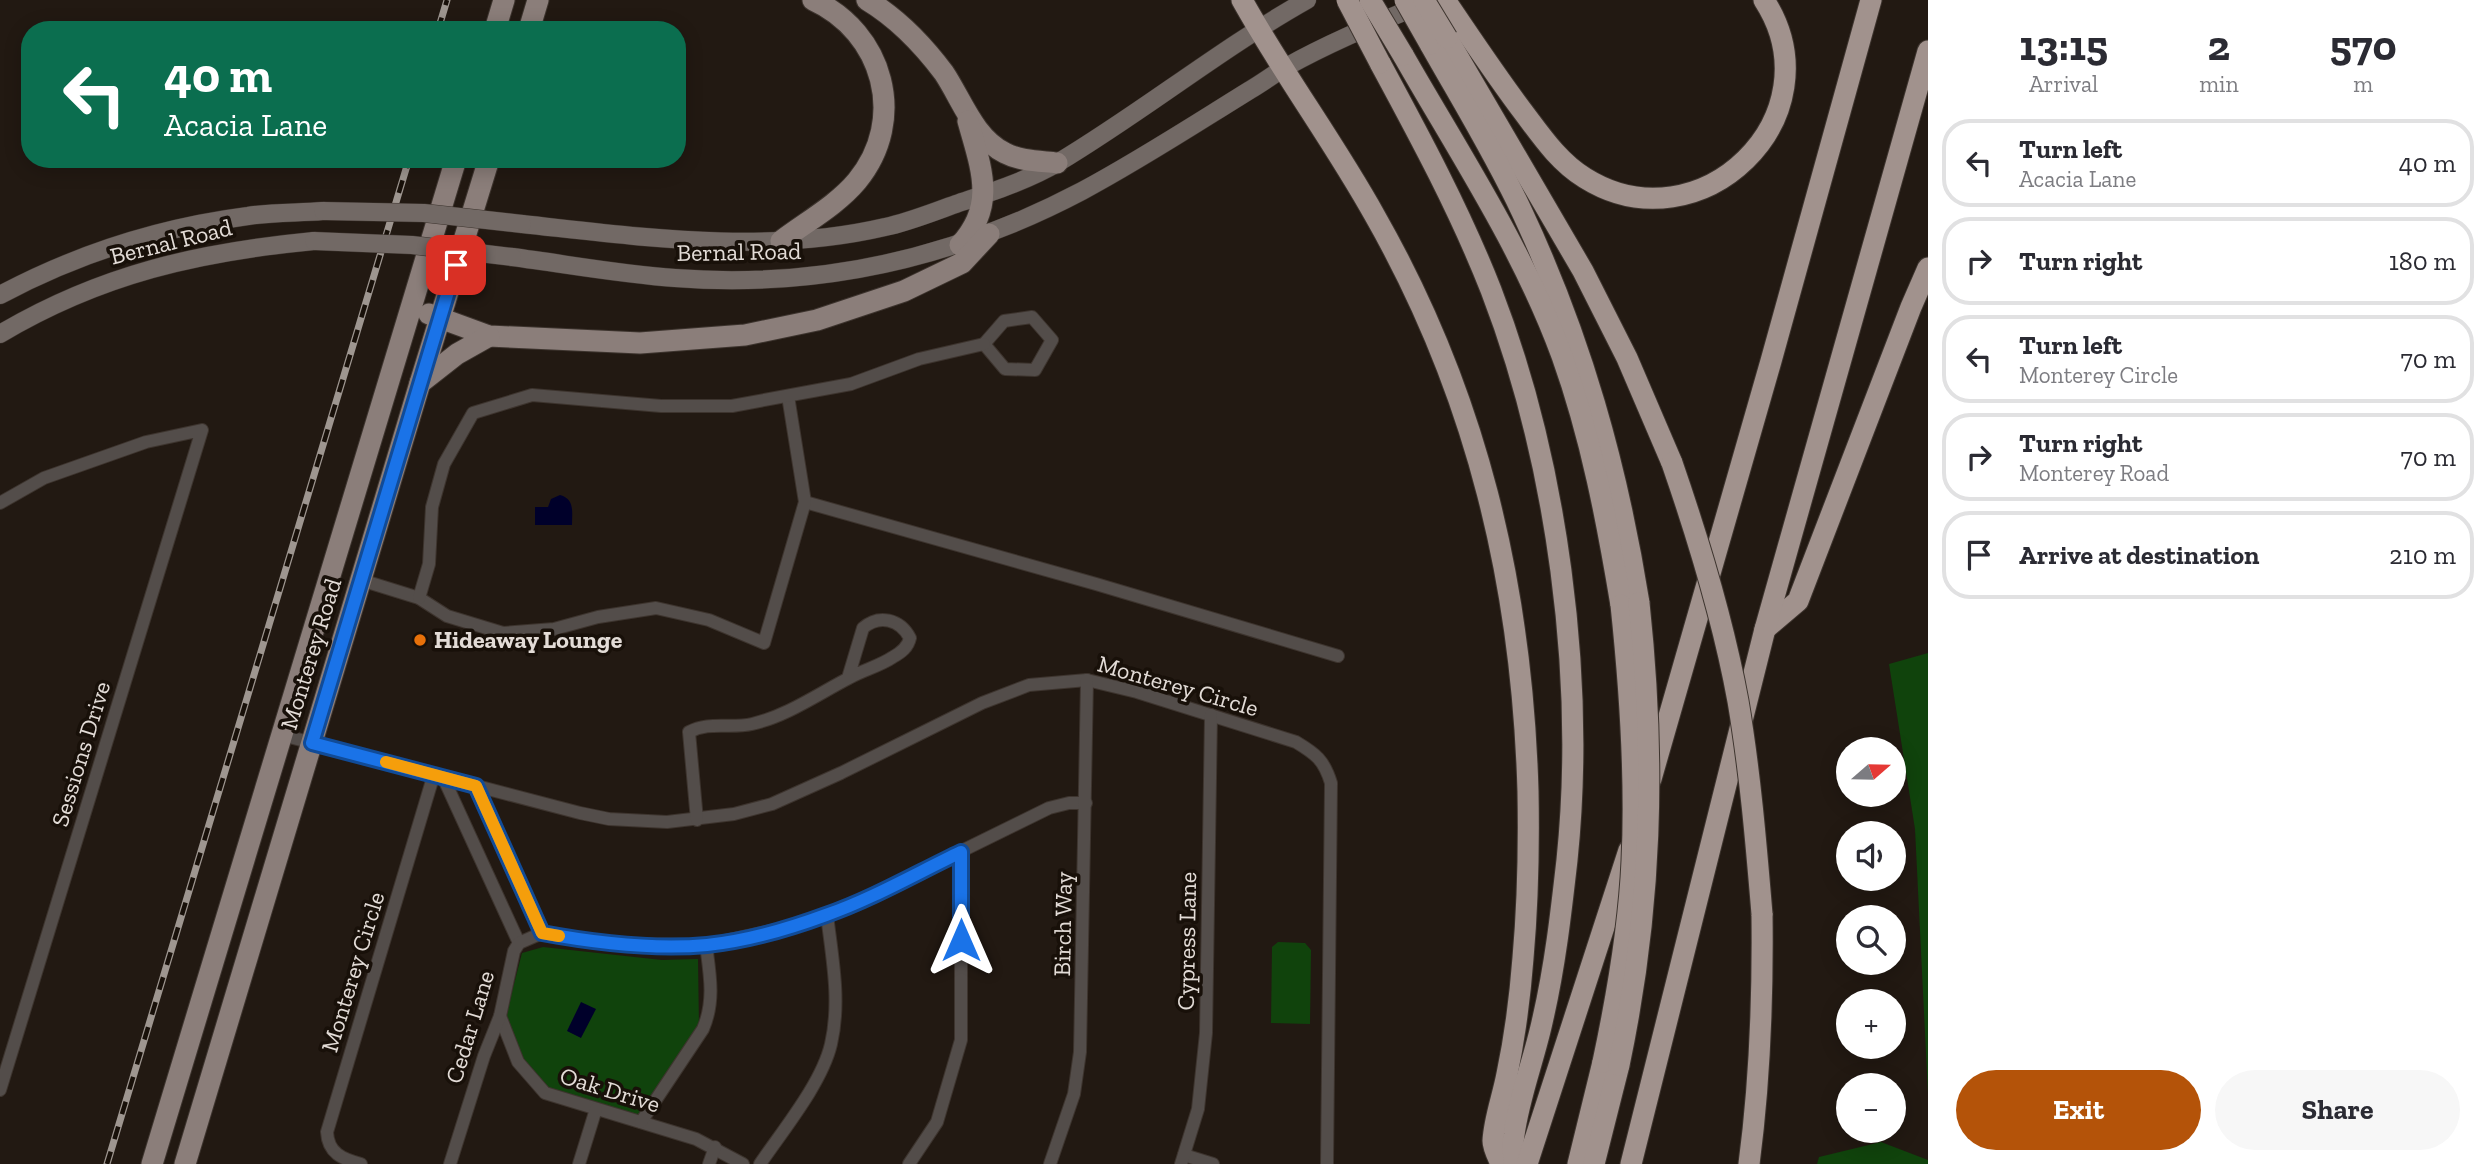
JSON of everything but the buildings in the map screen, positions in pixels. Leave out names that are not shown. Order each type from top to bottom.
[{"type":"highway","points":[[1242,0],[1370,206],[1423,308],[1466,415],[1490,496],[1518,644],[1528,857],[1517,1017],[1493,1143],[1501,1164]]},
{"type":"highway","points":[[1347,0],[1438,171],[1490,288],[1522,380],[1541,454],[1554,527],[1564,607],[1572,734],[1571,799],[1555,956],[1543,1018],[1513,1137],[1514,1164]]},
{"type":"highway","points":[[1370,0],[1523,266],[1562,356],[1595,464],[1630,604]]},
{"type":"highway","points":[[1405,0],[1448,38],[1568,166],[1584,178],[1620,195],[1664,197],[1689,193],[1722,180],[1751,157],[1766,136],[1781,100],[1784,66],[1779,32],[1764,0]]},
{"type":"highway","points":[[1424,0],[1583,271],[1627,358],[1672,463],[1706,568],[1738,700],[1762,914],[1763,960],[1758,1079],[1749,1164]]},
{"type":"highway","points":[[1445,0],[1448,38],[1569,323],[1588,375],[1607,441],[1627,530],[1630,604],[1628,667],[1633,748],[1632,862],[1611,1064],[1594,1164]]},
{"type":"highway","points":[[1527,1164],[1603,936],[1675,700],[1871,0]]},
{"type":"highway","points":[[1631,1164],[1765,629],[1928,51]]},
{"type":"highway","points":[[1765,629],[1798,601],[1910,307],[1928,268]]},
{"type":"highway","points":[[1578,1164],[1611,1064]]},
{"type":"main road","points":[[498,21],[504,0]]},
{"type":"main road","points":[[532,21],[538,0]]},
{"type":"main road","points":[[781,241],[857,181],[875,151],[882,123],[883,92],[878,69],[869,48],[842,17],[813,0]]},
{"type":"main road","points":[[867,0],[892,18],[930,55],[987,140],[1006,154],[1057,163]]},
{"type":"main road","name":"Bernal Road","points":[[0,295],[88,255],[163,232],[250,215],[323,211],[424,213],[695,242],[812,239],[887,227],[1022,181],[1057,163],[1258,28],[1307,0]]},
{"type":"main road","name":"Bernal Road","points":[[0,334],[88,291],[160,266],[222,251],[314,241],[378,242],[673,278],[721,281],[856,270],[895,262],[960,245],[1041,212],[1121,169],[1284,68],[1433,0]]},
{"type":"main road","points":[[960,245],[978,219],[984,195],[982,173],[964,109]]},
{"type":"main road","name":"Monterey Road","points":[[152,1164],[453,168]]},
{"type":"main road","name":"Monterey Road","points":[[185,1164],[486,168]]},
{"type":"main road","points":[[411,307],[489,336],[640,343],[711,339],[781,328],[858,308],[904,291],[962,264],[989,234]]},
{"type":"main road","points":[[420,383],[457,354],[489,336]]},
{"type":"street","points":[[419,598],[429,565],[432,507],[444,464],[473,413],[532,395],[661,406],[732,406],[851,383],[919,359],[984,344],[1004,321],[1032,317],[1052,340],[1035,370],[1005,369],[984,344]]},
{"type":"street","points":[[361,580],[419,598],[447,616],[503,633],[554,629],[598,617],[656,608],[709,620],[764,643],[805,502],[788,396]]},
{"type":"street","name":"Sessions Drive","points":[[0,503],[44,478],[146,442],[202,430],[0,1090]]},
{"type":"street","points":[[805,502],[1338,656]]},
{"type":"street","points":[[697,820],[689,732],[707,725],[749,725],[764,721],[892,659],[908,645],[910,638],[907,631],[894,622],[880,618],[867,624],[861,634],[848,678]]},
{"type":"street","name":"Monterey Circle","points":[[282,735],[609,819],[658,822],[697,820],[772,804],[829,779],[982,703],[1029,685],[1087,680],[1138,692],[1296,742],[1312,751],[1325,765],[1331,783],[1327,1164]]},
{"type":"street","name":"Birch Way","points":[[1050,1164],[1074,1094],[1080,1052],[1087,680]]},
{"type":"street","name":"Cypress Lane","points":[[1183,1160],[1198,1109],[1206,1033],[1211,715]]},
{"type":"street","name":"Monterey Circle","points":[[361,1164],[346,1160],[334,1152],[327,1132],[439,776]]},
{"type":"street","points":[[439,776],[519,943],[542,933],[614,944],[706,945],[751,937],[827,915],[1049,808],[1069,803],[1086,803]]},
{"type":"street","points":[[476,786],[542,933]]},
{"type":"street","points":[[909,1164],[937,1122],[961,1040],[961,852]]},
{"type":"street","points":[[760,1164],[818,1078],[831,1045],[836,1009],[827,915]]},
{"type":"street","name":"Cedar Lane","points":[[450,1164],[484,1056],[500,1016],[514,951],[519,943]]},
{"type":"street","points":[[641,1122],[703,1030],[710,1013],[712,993],[706,945]]},
{"type":"street","name":"Oak Drive","points":[[500,1016],[518,1062],[545,1093],[715,1147],[743,1164]]},
{"type":"street","points":[[579,1164],[596,1109]]},
{"type":"street","points":[[709,1164],[715,1147]]},
{"type":"street","points":[[1183,1160],[1213,1164]]},
{"type":"green space","points":[[1928,653],[1928,1094],[1915,829],[1906,772],[1906,737],[1901,737],[1889,664]]},
{"type":"green space","points":[[1278,942],[1305,943],[1311,950],[1310,1024],[1271,1023],[1272,947]]},
{"type":"green space","points":[[543,947],[662,960],[698,959],[699,1027],[634,1120],[548,1088],[523,1059],[506,1015],[522,953]]},
{"type":"green space","points":[[1884,1143],[1928,1160],[1928,1164],[1817,1164],[1819,1157]]},
{"type":"water","points":[[560,495],[570,503],[572,525],[535,525],[535,507],[548,507],[551,499]]},
{"type":"water","points":[[581,1002],[596,1009],[581,1038],[567,1031]]},
{"type":"railway","points":[[441,21],[447,0]]},
{"type":"railway","points":[[107,1164],[406,168]]},
{"type":"slow traffic","points":[[386,762],[476,786],[542,933],[559,936]]},
{"type":"place","name":"Hideaway Lounge","points":[[420,640]]},
{"type":"route","points":[[456,265],[312,743],[476,786],[542,933],[614,944],[662,946],[706,945],[751,937],[827,915],[961,852],[961,940]]}]
